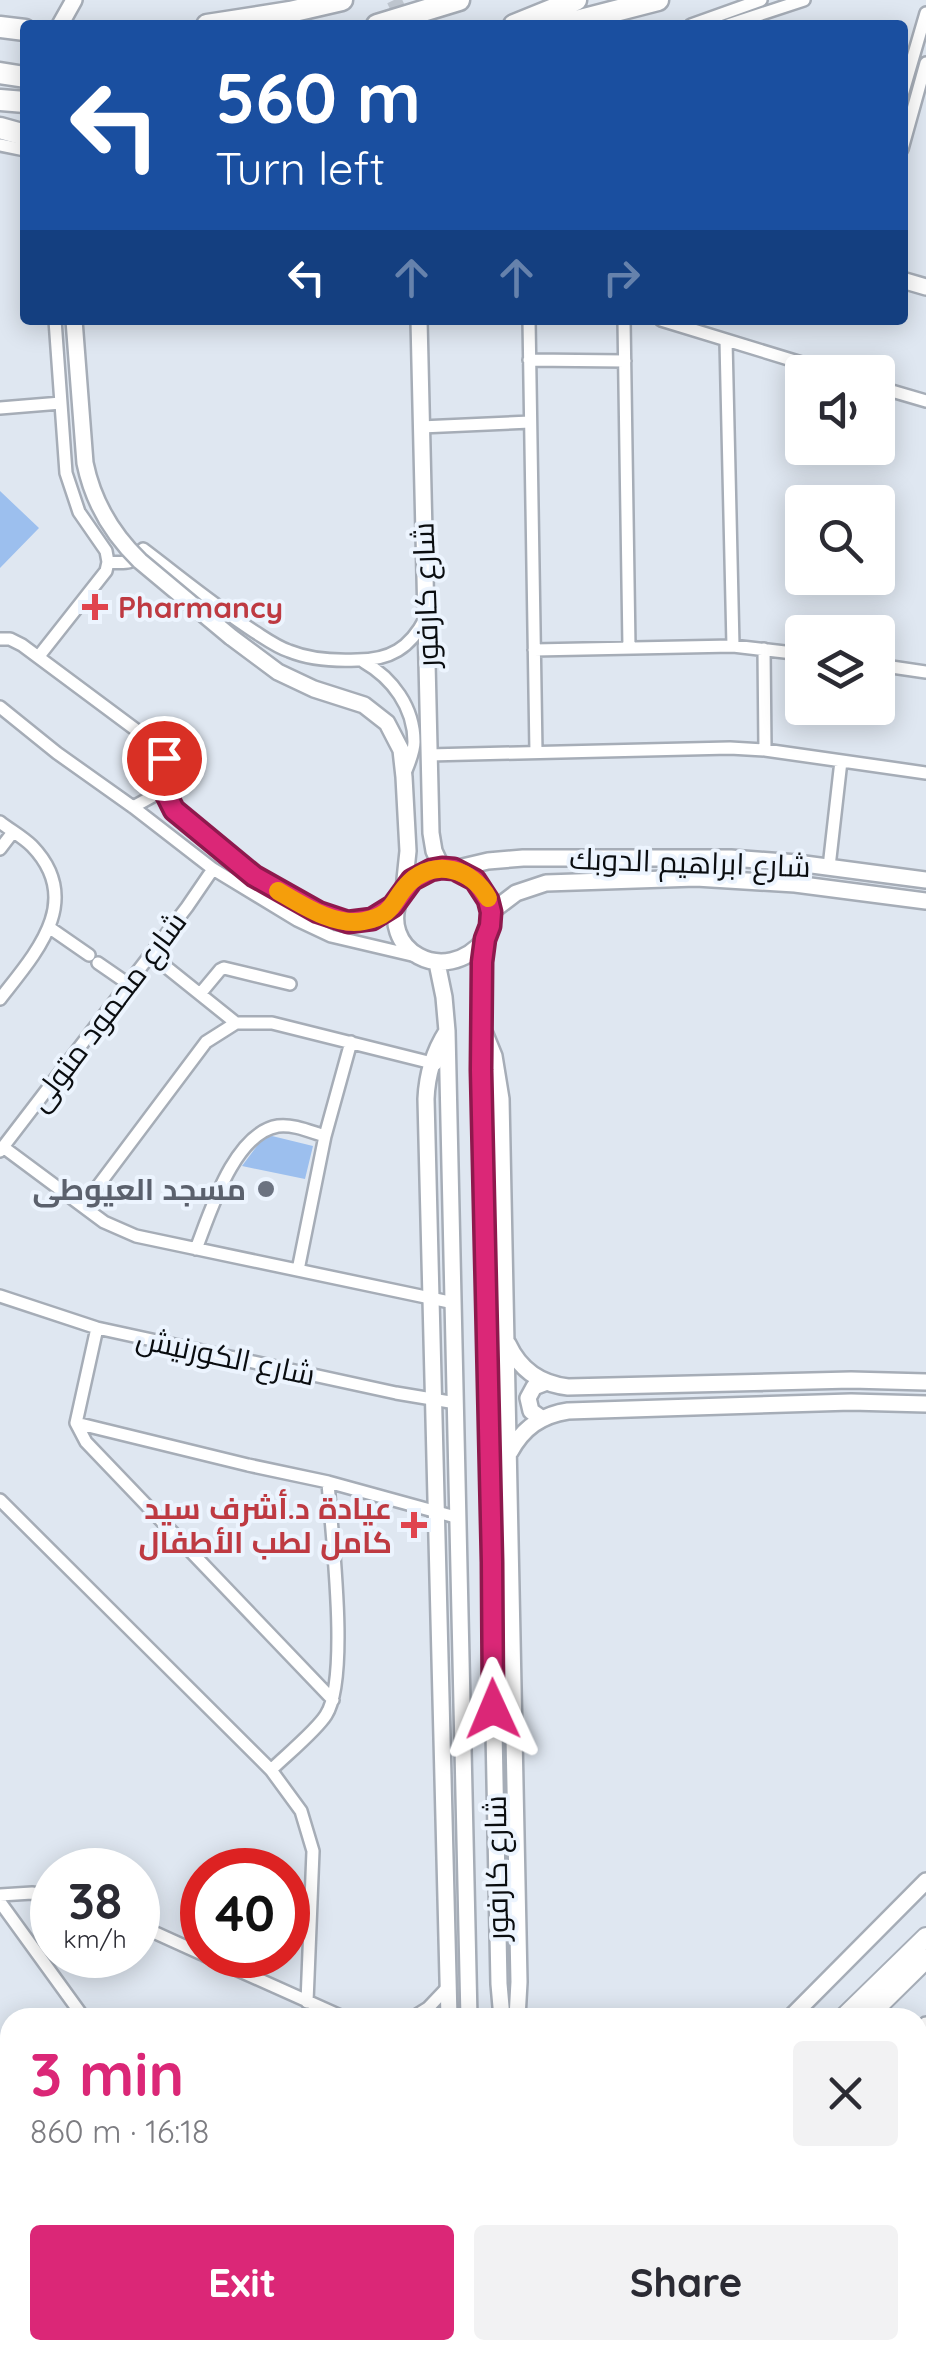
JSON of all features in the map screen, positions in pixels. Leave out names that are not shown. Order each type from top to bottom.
[{"type":"highway","points":[[239,20],[342,0]]},
{"type":"highway","points":[[394,20],[459,0]]},
{"type":"highway","points":[[526,20],[576,0]]},
{"type":"highway","points":[[580,20],[658,0]]},
{"type":"main road","points":[[853,2008],[926,1938]]},
{"type":"main road","points":[[876,2008],[926,1959]]},
{"type":"street","points":[[704,20],[761,0]]},
{"type":"street","points":[[743,20],[804,0]]},
{"type":"street","points":[[908,74],[926,12]]},
{"type":"street","points":[[908,49],[916,47]]},
{"type":"street","points":[[908,127],[926,63]]},
{"type":"street","points":[[39,656],[106,571],[108,562],[106,551],[79,512],[69,486],[55,325]]},
{"type":"street","points":[[74,325],[89,482],[104,517],[126,548],[231,636],[287,677],[351,698],[376,712],[395,736],[401,750],[408,846],[402,894],[395,912],[401,938],[419,957]]},
{"type":"street","name":"شارع كارفور","points":[[419,325],[432,842],[448,869]]},
{"type":"street","points":[[528,325],[536,752]]},
{"type":"street","points":[[624,325],[629,647]]},
{"type":"street","points":[[676,325],[785,359]]},
{"type":"street","points":[[726,341],[734,646]]},
{"type":"street","points":[[529,360],[625,362]]},
{"type":"street","points":[[895,391],[926,401]]},
{"type":"street","points":[[0,408],[61,403]]},
{"type":"street","points":[[421,426],[530,422]]},
{"type":"street","points":[[108,562],[134,561],[145,551],[279,647],[315,659],[376,660],[392,655],[406,646],[425,620]]},
{"type":"street","points":[[0,639],[17,642],[39,656],[155,744],[164,758],[164,790],[174,810],[275,889],[340,921],[364,921],[386,912],[421,874],[448,869],[475,880],[488,900],[490,926],[485,939],[464,958],[437,963],[331,936],[213,870],[2,712]]},
{"type":"street","points":[[534,650],[734,646],[785,651]]},
{"type":"street","points":[[764,648],[765,750]]},
{"type":"street","points":[[360,660],[392,684],[409,713],[414,747],[404,777]]},
{"type":"street","points":[[895,667],[926,672]]},
{"type":"street","points":[[428,755],[730,748],[926,773]]},
{"type":"street","points":[[830,867],[842,761]]},
{"type":"street","points":[[133,807],[164,790]]},
{"type":"street","points":[[0,822],[31,845],[44,863],[53,884],[54,906],[50,928],[38,950],[0,998]]},
{"type":"street","points":[[0,850],[13,832]]},
{"type":"street","points":[[408,846],[423,850],[432,842]]},
{"type":"street","points":[[523,858],[530,887]]},
{"type":"street","name":"شارع ابراهيم الدوبك","points":[[448,869],[523,858],[730,858],[926,880]]},
{"type":"street","name":"شارع محمود متولى","points":[[2,1149],[213,870]]},
{"type":"street","name":"شارع ابراهيم الدوبك","points":[[491,912],[530,887],[562,882],[730,878],[926,901]]},
{"type":"street","points":[[50,928],[127,983]]},
{"type":"street","name":"شارع كارفور","points":[[485,939],[481,1010],[501,2008]]},
{"type":"street","points":[[150,954],[236,1024]]},
{"type":"street","name":"شارع كارفور","points":[[437,963],[447,1032],[470,2008]]},
{"type":"street","points":[[200,994],[224,968],[290,984]]},
{"type":"street","points":[[446,1014],[481,1010]]},
{"type":"street","points":[[83,1206],[206,1042],[236,1024],[272,1024],[448,1066]]},
{"type":"street","points":[[482,1029],[494,1056],[500,1085],[518,2008]]},
{"type":"street","points":[[447,1032],[432,1062],[426,1099],[448,2008]]},
{"type":"street","points":[[298,1270],[325,1136],[350,1042]]},
{"type":"street","points":[[196,1249],[226,1176],[255,1138],[277,1126],[325,1136]]},
{"type":"street","points":[[2,1149],[104,1222],[136,1236],[454,1303]]},
{"type":"street","points":[[484,1206],[504,1254]]},
{"type":"street","name":"شارع الكورنيش","points":[[0,1296],[96,1328],[456,1404]]},
{"type":"street","points":[[96,1328],[76,1423],[86,1442],[332,1700]]},
{"type":"street","points":[[506,1340],[518,1361],[536,1377],[568,1387],[851,1380],[926,1382]]},
{"type":"street","points":[[542,1418],[531,1411],[528,1398],[534,1387],[547,1382]]},
{"type":"street","points":[[508,1455],[525,1430],[542,1418],[568,1411],[851,1402],[926,1404]]},
{"type":"street","points":[[76,1423],[328,1482],[459,1518]]},
{"type":"street","points":[[271,1770],[326,1716],[332,1700],[338,1625],[328,1482]]},
{"type":"street","points":[[0,1500],[271,1770],[300,1811],[314,1852],[307,2002]]},
{"type":"street","points":[[492,1562],[511,1539]]},
{"type":"street","points":[[463,1681],[471,1688],[481,1688],[492,1680]]},
{"type":"street","points":[[463,1708],[478,1703],[493,1709]]},
{"type":"street","points":[[496,1865],[516,1823]]},
{"type":"street","points":[[444,1888],[466,1854]]},
{"type":"street","points":[[800,2008],[926,1881]]},
{"type":"street","points":[[30,1894],[0,1899],[77,2008]]},
{"type":"street","points":[[254,1978],[321,2008]]},
{"type":"street","points":[[428,2008],[446,1988]]},
{"type":"shaded area","points":[[0,491],[39,528],[0,568]]},
{"type":"shaded area","points":[[272,1136],[313,1146],[305,1179],[242,1166],[263,1138]]},
{"type":"tunnel","points":[[394,0],[404,20]]},
{"type":"slow traffic","points":[[278,891],[318,912],[348,922],[372,919],[386,912],[412,880],[442,868],[454,869],[475,880],[488,898]]},
{"type":"place","name":"Pharmancy","points":[[95,607]]},
{"type":"place","name":"مسجد العيوطى","points":[[266,1189]]},
{"type":"place","name":"عيادة د.أشرف سيد كامل لطب الأطفال","points":[[414,1525]]},
{"type":"route","points":[[164,758],[164,790],[174,810],[254,876],[318,912],[340,921],[372,919],[393,906],[412,880],[442,868],[454,869],[475,880],[488,900],[491,912],[482,962],[481,1070],[493,1709]]}]
